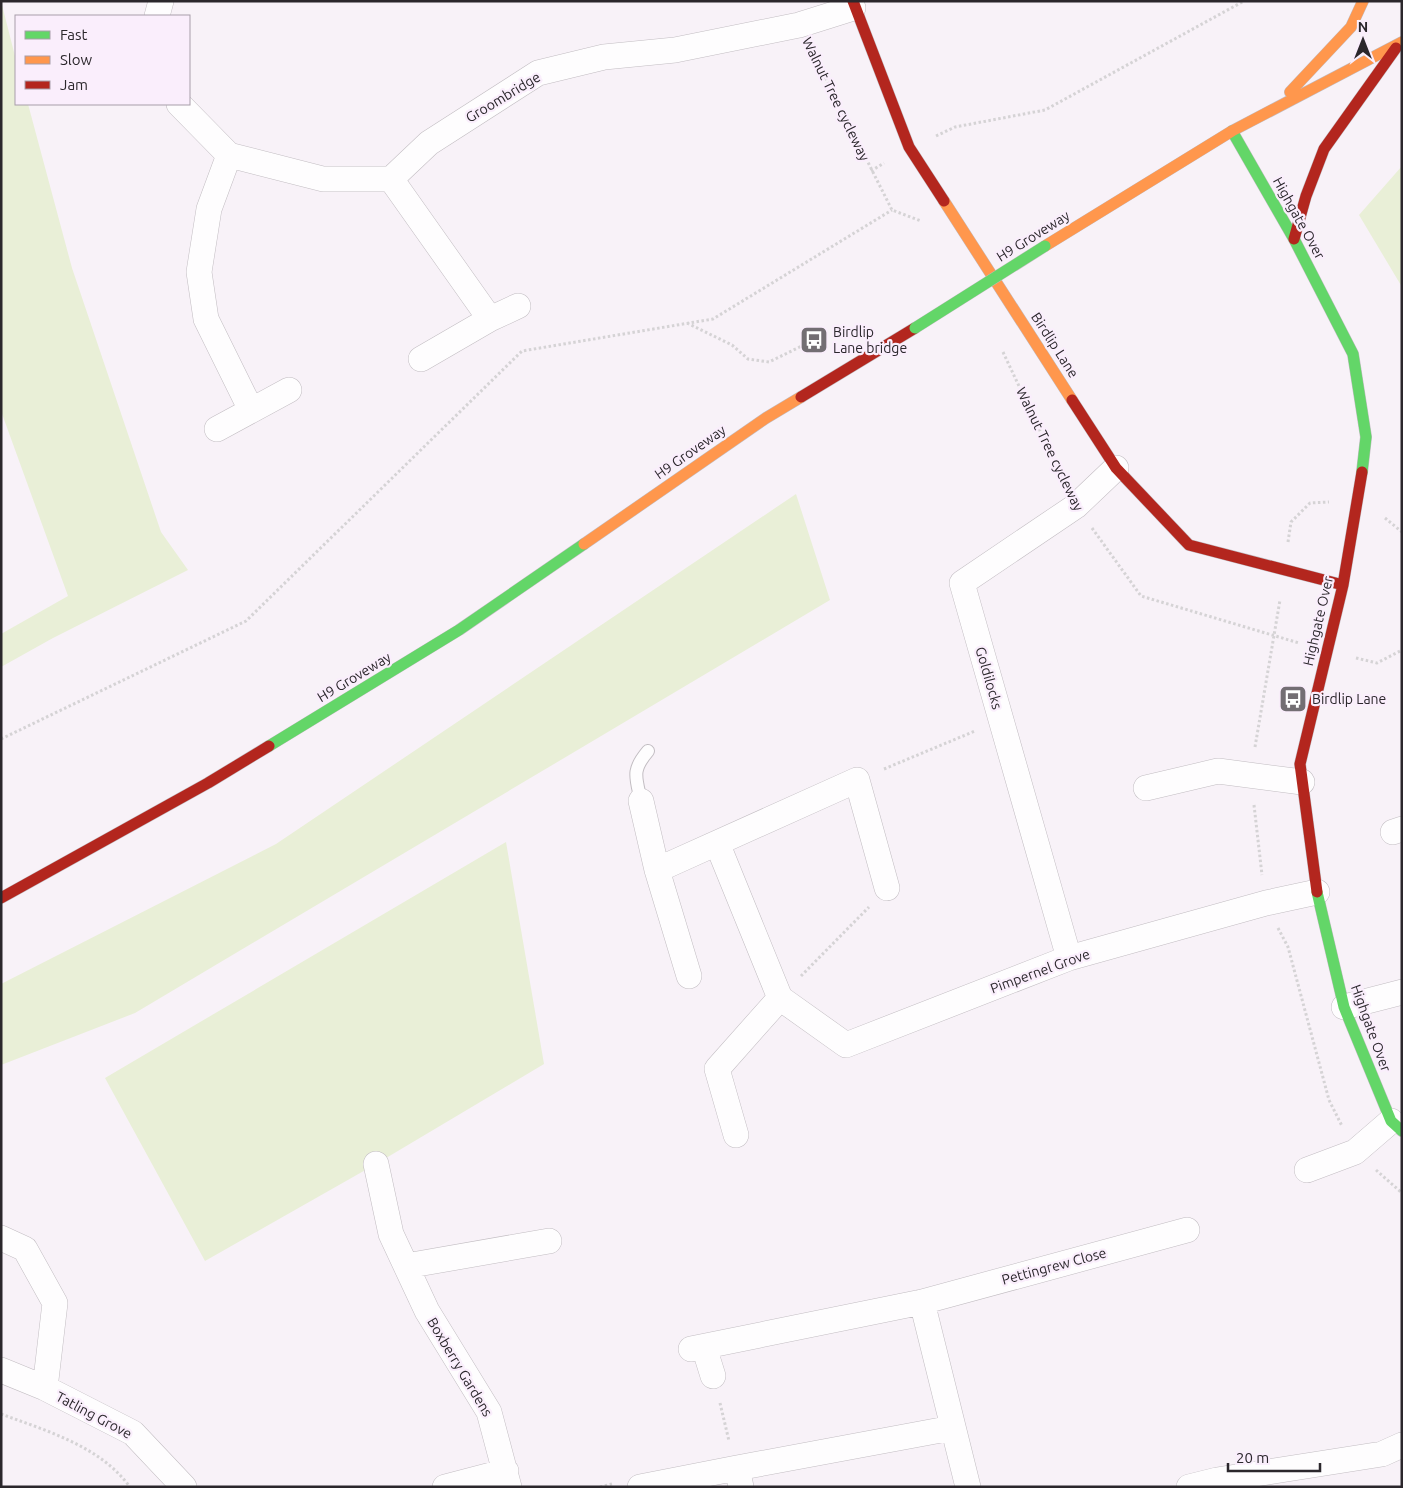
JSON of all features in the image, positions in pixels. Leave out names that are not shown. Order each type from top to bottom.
[{"type":"street","points":[[157,15],[161,1]]},
{"type":"street","points":[[1276,108],[1351,27],[1363,1]]},
{"type":"street","name":"Birdlip Lane","points":[[853,4],[910,147],[1116,468],[1189,545],[1343,585]]},
{"type":"street","name":"Groombridge","points":[[391,179],[429,143],[538,73],[604,57],[674,50],[799,24],[853,4]]},
{"type":"street","points":[[1294,239],[1306,196],[1324,150],[1401,42]]},
{"type":"street","name":"H9 Groveway","points":[[1,898],[208,783],[459,630],[766,418],[915,328],[1232,131],[1401,42]]},
{"type":"street","points":[[180,105],[229,155],[323,179],[391,179],[490,318]]},
{"type":"street","name":"Highgate Over","points":[[1232,131],[1294,239],[1353,354],[1366,437],[1357,507],[1343,585],[1300,764],[1317,892],[1344,1007],[1396,1126]]},
{"type":"street","points":[[229,155],[209,209],[199,272],[206,318],[251,410]]},
{"type":"street","points":[[420,359],[490,318],[518,306]]},
{"type":"street","points":[[217,429],[289,390]]},
{"type":"street","name":"Goldilocks","points":[[1069,958],[962,583],[1076,506],[1116,468]]},
{"type":"street","points":[[1146,788],[1218,771],[1302,782]]},
{"type":"street","points":[[657,870],[858,780],[887,888]]},
{"type":"street","points":[[641,801],[657,870],[690,976]]},
{"type":"street","points":[[717,843],[780,998],[717,1070],[736,1135]]},
{"type":"street","name":"Pimpernel Grove","points":[[780,998],[846,1045],[1069,958],[1266,903],[1317,892]]},
{"type":"street","points":[[1344,1007],[1402,992]]},
{"type":"street","points":[[1307,1170],[1355,1152],[1396,1126]]},
{"type":"street","name":"Boxberry Gardens","points":[[376,1164],[391,1234],[427,1310],[489,1412],[507,1479],[446,1487]]},
{"type":"street","name":"Pettingrew Close","points":[[713,1376],[697,1348],[922,1302],[1187,1230]]},
{"type":"street","name":"Tatling Grove","points":[[1,1238],[26,1249],[55,1303],[45,1388]]},
{"type":"street","points":[[406,1266],[549,1241]]},
{"type":"street","points":[[922,1302],[968,1487]]},
{"type":"street","name":"Tatling Grove","points":[[1,1370],[45,1388],[133,1433],[184,1487]]},
{"type":"street","points":[[640,1487],[739,1478],[952,1428]]},
{"type":"street","points":[[1189,1487],[1217,1480],[1382,1454],[1402,1445]]},
{"type":"lane","points":[[641,801],[636,777],[637,764],[648,751]]},
{"type":"path","points":[[871,170],[910,147],[956,127],[1045,110],[1244,1]]},
{"type":"path","name":"Walnut Tree cycleway","points":[[799,24],[892,210]]},
{"type":"path","points":[[1,739],[246,621],[522,352],[713,318],[892,210],[928,224]]},
{"type":"path","points":[[687,323],[732,345],[748,359],[769,362],[814,340]]},
{"type":"path","name":"Walnut Tree cycleway","points":[[1003,351],[1076,506],[1141,596],[1275,637],[1291,522],[1310,503],[1343,502],[1382,515],[1402,532]]},
{"type":"path","points":[[858,780],[1002,720]]},
{"type":"path","points":[[780,998],[887,888]]},
{"type":"path","points":[[713,1376],[739,1478]]},
{"type":"path","points":[[1,1414],[72,1441],[121,1474],[130,1487]]},
{"type":"green space","points":[[1,1],[15,56],[15,105],[28,105],[72,268],[161,532],[188,570],[53,638],[1,667],[1,634],[68,596],[1,411]]},
{"type":"green space","points":[[1402,166],[1402,287],[1359,215]]},
{"type":"green space","points":[[796,494],[830,600],[135,1013],[1,1065],[1,984],[276,844]]},
{"type":"green space","points":[[506,842],[544,1064],[376,1164],[205,1261],[105,1078]]},
{"type":"traffic: fast","points":[[1232,131],[1294,239],[1353,354],[1366,437],[1362,472]]},
{"type":"traffic: fast","points":[[915,328],[1045,246]]},
{"type":"traffic: fast","points":[[269,746],[459,630],[584,544]]},
{"type":"traffic: fast","points":[[1317,892],[1344,1007],[1391,1121],[1402,1131]]},
{"type":"traffic: slow","points":[[1290,92],[1351,27],[1363,1]]},
{"type":"traffic: slow","points":[[1045,246],[1232,131],[1402,42]]},
{"type":"traffic: slow","points":[[944,201],[1072,400]]},
{"type":"traffic: slow","points":[[584,544],[766,418],[801,397]]},
{"type":"traffic: jam","points":[[853,1],[909,147],[944,201]]},
{"type":"traffic: jam","points":[[1294,239],[1306,196],[1324,149],[1396,48]]},
{"type":"traffic: jam","points":[[801,397],[915,328]]},
{"type":"traffic: jam","points":[[1072,400],[1116,468],[1189,545],[1343,585]]},
{"type":"traffic: jam","points":[[1317,892],[1300,764],[1343,585],[1362,472]]},
{"type":"traffic: jam","points":[[1,898],[208,783],[269,746]]},
{"type":"place","name":"Birdlip Lane bridge","points":[[814,340]]},
{"type":"place","name":"Birdlip Lane","points":[[1293,699]]}]
